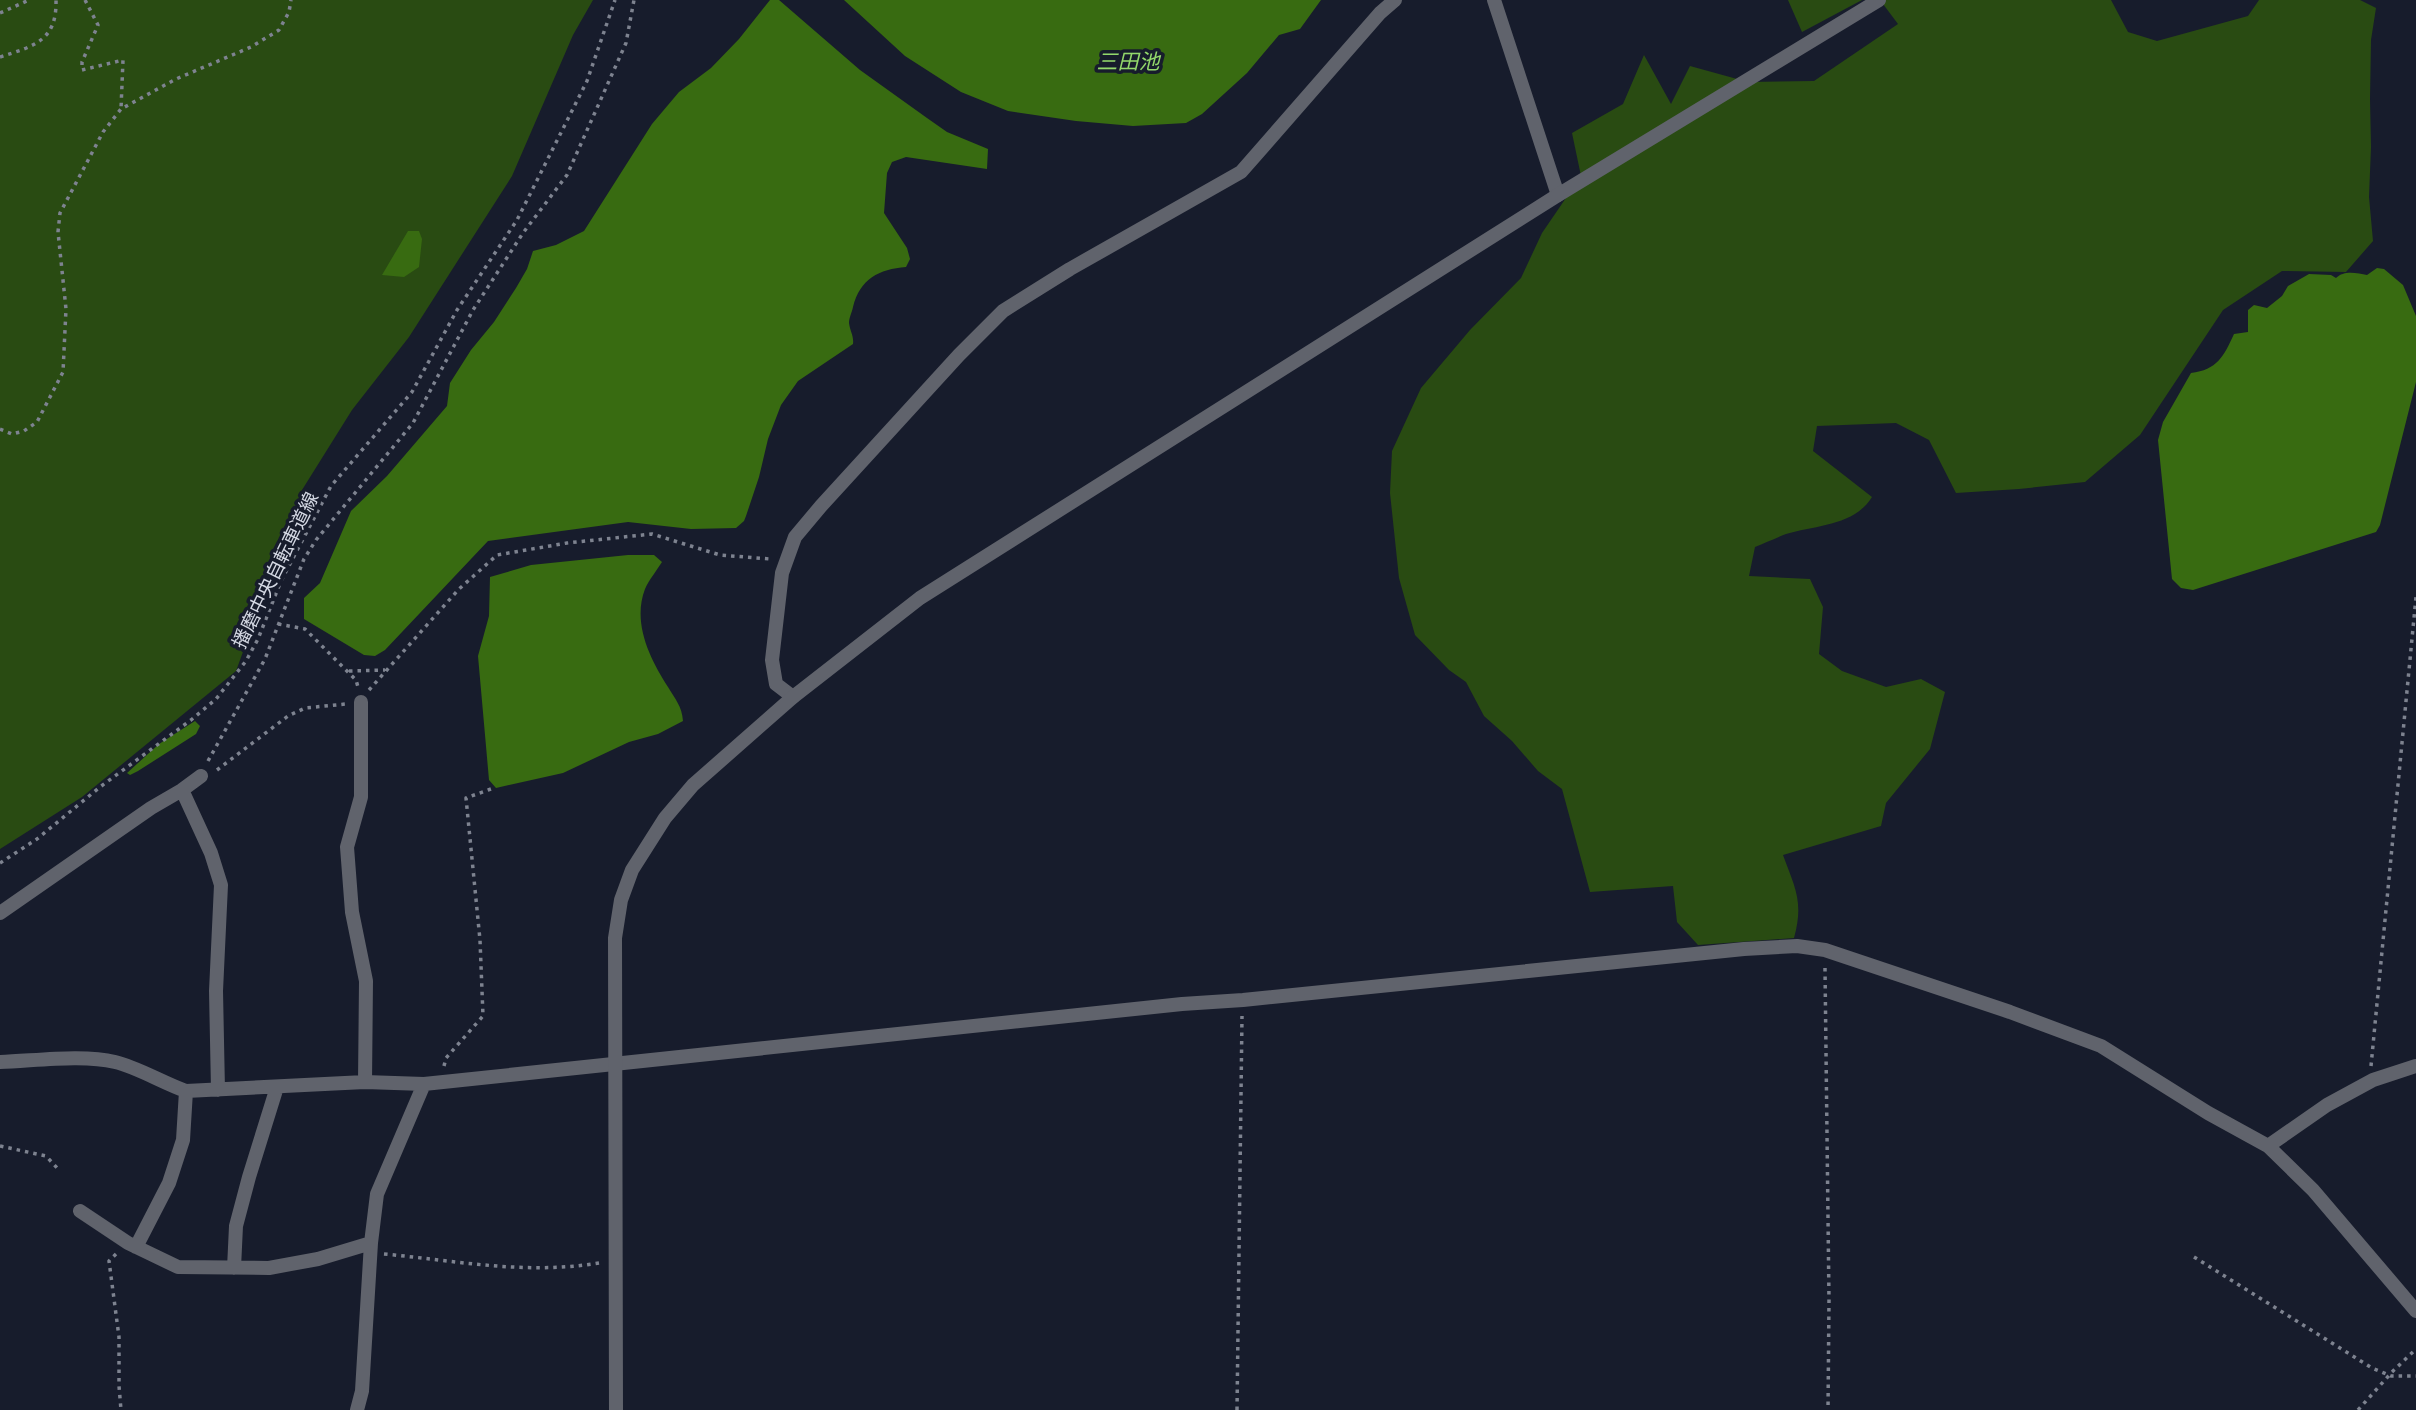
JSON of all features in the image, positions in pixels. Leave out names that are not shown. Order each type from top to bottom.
[{"type":"street","points":[[793,697],[776,684],[772,660],[782,573],[795,537],[821,506],[959,355],[1003,311],[1070,269],[1241,172],[1380,13],[1395,0]]},
{"type":"street","points":[[1494,0],[1558,195]]},
{"type":"street","points":[[616,1410],[615,939],[621,900],[632,870],[665,818],[693,785],[793,697],[920,598],[1558,195],[1879,0]]},
{"type":"street","points":[[360,702],[361,797],[347,847],[351,900],[366,981],[365,1082]]},
{"type":"street","points":[[0,913],[201,776]]},
{"type":"street","points":[[183,790],[211,853],[222,886],[216,991],[218,1090]]},
{"type":"street","points":[[0,1062],[92,1059],[116,1062],[186,1091],[365,1082],[424,1084],[1182,1004],[1797,946],[1825,950],[2010,1012],[2101,1046],[2208,1113],[2268,1146],[2314,1190],[2416,1311]]},
{"type":"street","points":[[2268,1146],[2327,1105],[2373,1080],[2416,1066]]},
{"type":"street","points":[[357,1410],[362,1391],[377,1194],[424,1084]]},
{"type":"street","points":[[233,1268],[236,1226],[277,1087]]},
{"type":"street","points":[[132,1245],[169,1183],[183,1140],[186,1091]]},
{"type":"street","points":[[80,1211],[132,1245],[178,1267],[270,1268],[372,1248]]},
{"type":"path","points":[[0,13],[29,0]]},
{"type":"path","points":[[0,57],[23,50],[45,38],[54,27],[56,0]]},
{"type":"path","points":[[85,0],[98,26],[82,62],[82,70],[123,60],[121,109]]},
{"type":"path","points":[[0,429],[12,434],[24,431],[37,422],[63,372],[66,309],[58,232],[60,213],[103,132],[121,109],[165,85],[251,47],[279,30],[289,12],[291,0]]},
{"type":"path","name":"播磨中央自転車道線","points":[[0,863],[37,839],[100,787],[191,720],[216,699],[247,661],[286,571],[331,486],[412,392],[457,310],[517,220],[587,81],[615,0]]},
{"type":"path","points":[[634,0],[626,43],[567,175],[523,233],[473,310],[413,423],[316,540],[304,559],[260,669],[201,776],[205,779],[288,716],[305,708],[360,702],[385,670],[459,589],[497,555],[567,542],[652,534],[720,555],[787,559]]},
{"type":"path","points":[[2373,1080],[2370,1071],[2416,597]]},
{"type":"path","points":[[278,624],[305,629],[356,680],[360,702]]},
{"type":"path","points":[[347,671],[385,670]]},
{"type":"path","points":[[441,1082],[446,1058],[482,1016],[480,940],[466,798],[491,789]]},
{"type":"path","points":[[1825,950],[1828,1410]]},
{"type":"path","points":[[1237,1410],[1243,1000]]},
{"type":"path","points":[[0,1146],[46,1156],[59,1170]]},
{"type":"path","points":[[121,1410],[119,1337],[109,1261],[132,1245]]},
{"type":"path","points":[[372,1248],[516,1269],[566,1268],[615,1260]]},
{"type":"path","points":[[2194,1257],[2372,1368],[2389,1375],[2416,1376]]},
{"type":"path","points":[[2358,1410],[2416,1349]]},
{"type":"shaded area","points":[[0,0],[593,0],[573,35],[512,176],[409,337],[352,410],[302,490],[236,671],[82,797],[0,849]]},
{"type":"shaded area","points":[[1788,0],[1862,0],[1802,32]]},
{"type":"shaded area","points":[[1880,0],[2111,0],[2128,32],[2157,41],[2248,16],[2259,0],[2360,0],[2376,8],[2371,40],[2370,99],[2369,197],[2373,241],[2346,272],[2282,271],[2223,310],[2140,435],[2085,482],[1956,493],[1929,440],[1896,423],[1817,426],[1813,451],[1872,497],[1864,507],[1845,519],[1786,534],[1755,547],[1749,576],[1810,579],[1823,607],[1819,654],[1842,671],[1886,687],[1921,679],[1945,692],[1930,749],[1886,803],[1881,826],[1783,855],[1798,905],[1794,938],[1698,945],[1677,922],[1673,886],[1590,892],[1562,789],[1538,771],[1512,741],[1484,716],[1466,682],[1449,670],[1415,635],[1399,578],[1390,493],[1392,451],[1421,388],[1470,330],[1521,278],[1542,233],[1581,176],[1572,133],[1623,104],[1644,55],[1671,104],[1690,66],[1748,82],[1814,81],[1898,24]]},
{"type":"water","points":[[770,0],[779,0],[860,70],[947,132],[988,149],[987,169],[906,157],[892,162],[887,173],[884,213],[907,248],[910,259],[906,267],[879,273],[860,289],[849,319],[853,344],[798,381],[781,405],[744,521],[736,528],[691,529],[628,522],[488,541],[385,650],[375,656],[364,655],[304,619],[304,598],[320,583],[351,511],[387,476],[447,406],[450,383],[516,288],[533,251],[556,245],[584,231],[652,124],[679,92],[711,68],[739,39]]},
{"type":"water","name":"三田池","points":[[844,0],[1321,0],[1300,29],[1279,35],[1247,73],[1202,114],[1186,123],[1133,126],[1008,111],[961,92],[905,56]]},
{"type":"water","points":[[408,231],[419,231],[422,239],[419,267],[404,277],[382,275]]},
{"type":"water","points":[[2377,268],[2384,269],[2403,285],[2416,316],[2416,382],[2376,532],[2193,590],[2181,588],[2172,579],[2158,440],[2163,422],[2191,373],[2207,369],[2218,361],[2234,334],[2248,332],[2248,310],[2254,305],[2267,308],[2282,296],[2288,286],[2309,274],[2331,275],[2336,278],[2347,273],[2367,275]]},
{"type":"water","points":[[628,555],[654,555],[662,562],[645,589],[642,628],[649,653],[678,703],[683,721],[658,734],[629,742],[563,773],[496,788],[489,780],[478,656],[489,616],[490,577],[531,565]]},
{"type":"water","points":[[195,721],[200,726],[196,734],[138,771],[130,775],[127,773],[159,744]]}]
